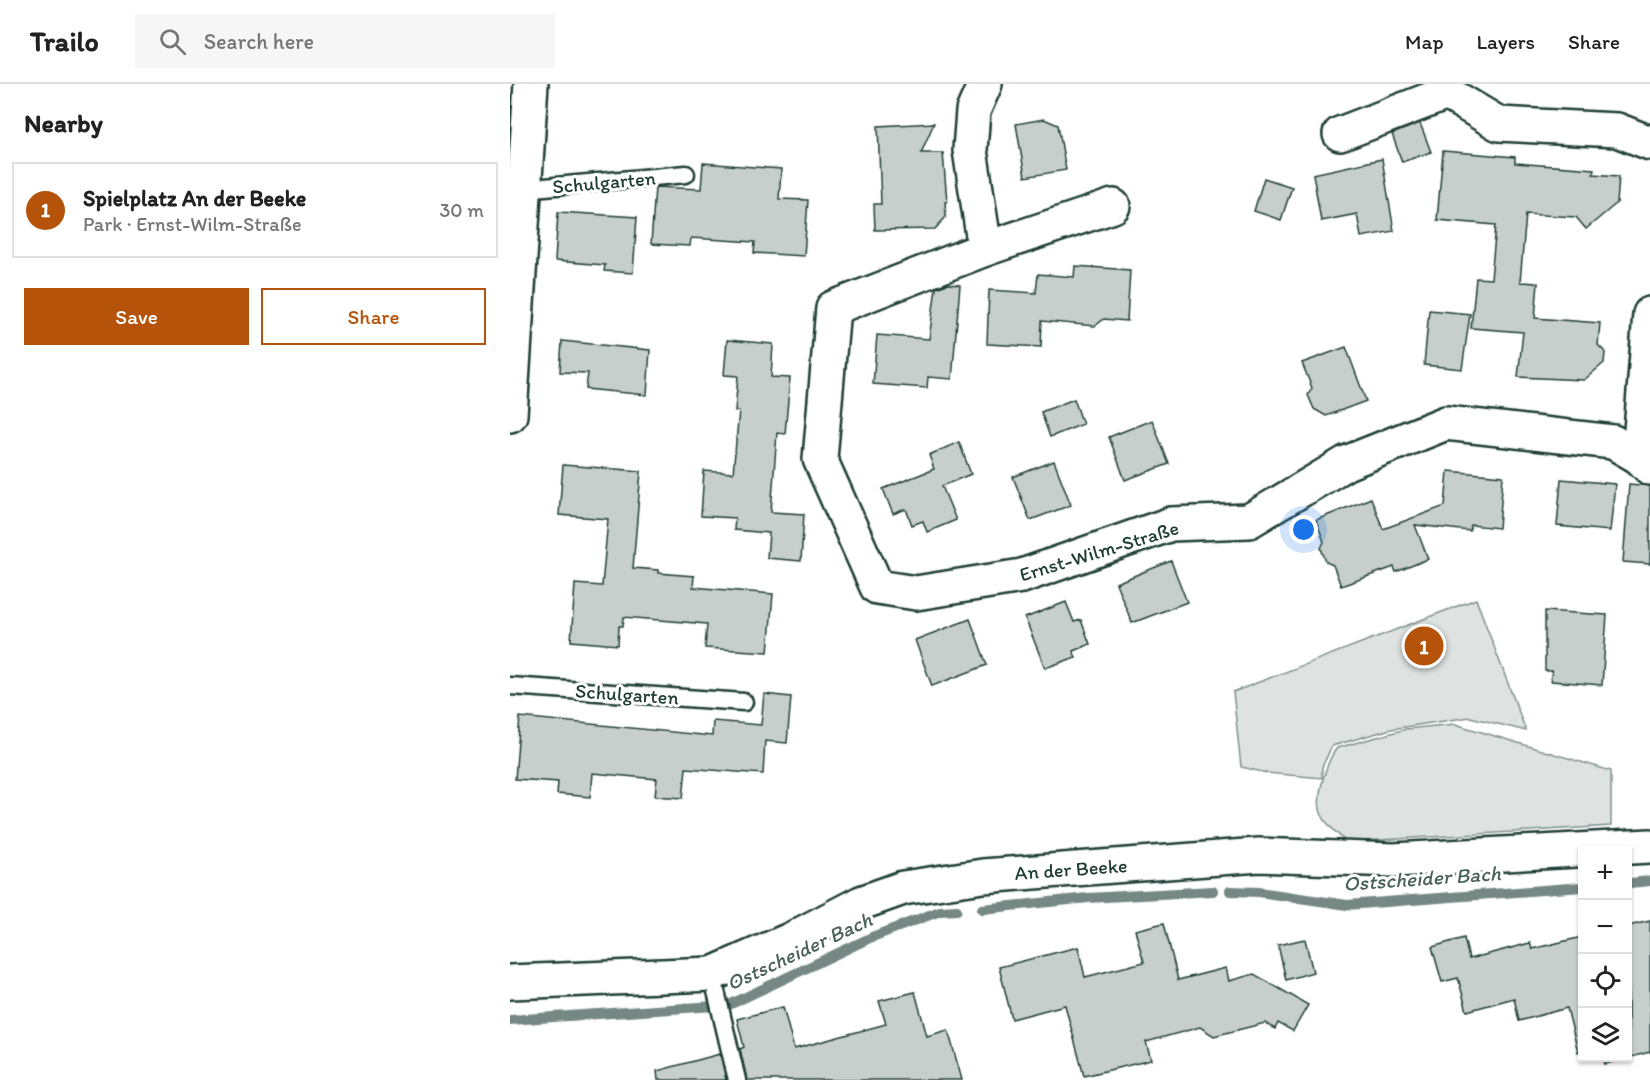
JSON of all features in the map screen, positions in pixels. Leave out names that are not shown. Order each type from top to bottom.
[{"type":"street","name":"Schulgarten","points":[[510,415],[514,310],[531,84]]},
{"type":"street","points":[[985,84],[973,111],[970,150],[985,249]]},
{"type":"street","points":[[1340,134],[1446,89],[1499,124],[1617,130],[1650,143]]},
{"type":"street","name":"Ernst-Wilm-Straße","points":[[1113,206],[985,249],[833,308],[820,459],[877,587],[916,593],[1022,576],[1171,524],[1249,521],[1346,463],[1446,423],[1613,442],[1645,463]]},
{"type":"street","points":[[1645,463],[1650,314]]},
{"type":"street","name":"An der Beeke","points":[[510,982],[712,974],[792,939],[861,903],[903,888],[983,876],[1259,855],[1394,860],[1650,846]]},
{"type":"lane","name":"Schulgarten","points":[[523,189],[686,174]]},
{"type":"lane","name":"Schulgarten","points":[[510,686],[744,702]]},
{"type":"lane","points":[[712,974],[737,1080]]},
{"type":"shaded area","points":[[1476,599],[1526,731],[1470,717],[1391,729],[1332,746],[1322,767],[1322,778],[1267,773],[1241,767],[1233,692]]},
{"type":"shaded area","points":[[1455,724],[1611,771],[1611,826],[1346,842],[1332,829],[1321,813],[1320,798],[1326,770],[1337,748],[1406,729]]},
{"type":"building","points":[[1044,119],[1058,125],[1066,170],[1025,177],[1016,124]]},
{"type":"building","points":[[934,123],[921,153],[943,153],[946,217],[935,229],[875,230],[874,204],[881,204],[878,126]]},
{"type":"building","points":[[1420,123],[1431,152],[1402,162],[1392,134]]},
{"type":"building","points":[[1443,151],[1515,157],[1515,163],[1594,169],[1593,174],[1619,176],[1617,203],[1586,229],[1576,217],[1526,214],[1520,282],[1538,283],[1535,318],[1600,323],[1598,345],[1605,352],[1604,363],[1584,380],[1518,377],[1523,332],[1471,328],[1476,278],[1491,279],[1496,225],[1437,220]]},
{"type":"building","points":[[1382,159],[1394,231],[1361,237],[1357,214],[1321,221],[1313,174]]},
{"type":"building","points":[[703,163],[781,169],[779,199],[808,200],[804,256],[754,253],[755,242],[691,238],[690,246],[651,244],[655,187],[701,189]]},
{"type":"building","points":[[1264,178],[1292,187],[1281,220],[1254,211]]},
{"type":"building","points":[[558,212],[637,217],[633,273],[604,271],[605,265],[555,261]]},
{"type":"building","points":[[1075,266],[1130,270],[1127,321],[1104,319],[1095,326],[1042,321],[1041,347],[987,344],[989,290],[1036,293],[1038,274],[1074,277]]},
{"type":"building","points":[[947,284],[960,285],[952,379],[928,377],[927,388],[873,384],[877,335],[929,339],[936,288]]},
{"type":"building","points":[[1429,310],[1470,314],[1462,369],[1424,365]]},
{"type":"building","points":[[727,340],[773,344],[771,377],[790,378],[785,434],[777,433],[771,512],[804,514],[801,561],[767,558],[769,533],[734,530],[735,518],[701,516],[704,471],[733,473],[739,411],[735,411],[738,376],[724,375]]},
{"type":"building","points":[[562,341],[650,350],[647,395],[586,389],[588,373],[560,372]]},
{"type":"building","points":[[1346,347],[1366,401],[1326,416],[1314,409],[1308,395],[1312,388],[1302,363]]},
{"type":"building","points":[[1074,399],[1083,424],[1050,437],[1041,412]]},
{"type":"building","points":[[1152,420],[1169,464],[1125,480],[1109,437]]},
{"type":"building","points":[[959,442],[971,474],[942,486],[956,520],[927,532],[923,521],[912,525],[906,509],[893,514],[883,489],[934,469],[929,455]]},
{"type":"building","points":[[1054,461],[1071,505],[1030,520],[1013,477]]},
{"type":"building","points":[[563,465],[641,471],[633,568],[694,576],[693,587],[773,594],[768,652],[705,648],[707,624],[624,617],[623,626],[619,626],[618,645],[571,641],[575,584],[602,586],[608,519],[559,515]]},
{"type":"building","points":[[1448,471],[1503,476],[1499,528],[1471,525],[1470,531],[1415,525],[1428,559],[1396,572],[1394,567],[1341,586],[1333,565],[1326,562],[1321,548],[1324,542],[1316,520],[1371,498],[1383,529],[1445,506]]},
{"type":"building","points":[[1561,479],[1615,484],[1610,531],[1557,526]]},
{"type":"building","points":[[1629,484],[1650,486],[1650,564],[1623,562]]},
{"type":"building","points":[[1171,561],[1187,602],[1132,623],[1116,583]]},
{"type":"building","points":[[1066,602],[1074,622],[1081,620],[1090,644],[1073,651],[1076,657],[1045,668],[1025,618]]},
{"type":"building","points":[[1545,611],[1607,615],[1602,685],[1551,681],[1552,671],[1545,671]]},
{"type":"building","points":[[970,619],[987,665],[932,686],[915,640]]},
{"type":"building","points":[[764,694],[791,697],[787,743],[765,741],[763,774],[686,768],[683,798],[655,796],[657,779],[592,773],[590,797],[557,794],[558,782],[515,779],[520,717],[712,736],[713,721],[761,725]]},
{"type":"building","points":[[1650,921],[1650,1052],[1632,1057],[1632,925]]},
{"type":"building","points":[[1164,923],[1178,980],[1226,968],[1229,981],[1254,974],[1308,1005],[1293,1031],[1278,1023],[1275,1029],[1265,1023],[1214,1036],[1200,1027],[1146,1042],[1151,1060],[1084,1076],[1065,1005],[1012,1019],[999,967],[1078,947],[1085,977],[1144,962],[1135,930]]},
{"type":"building","points":[[1464,938],[1469,959],[1530,943],[1532,949],[1578,938],[1578,1052],[1567,1008],[1519,1021],[1514,998],[1467,1011],[1458,978],[1442,982],[1432,947]]},
{"type":"building","points":[[1305,939],[1313,972],[1286,980],[1278,945]]},
{"type":"building","points":[[915,992],[927,1036],[948,1030],[962,1080],[747,1080],[740,1049],[744,1047],[737,1019],[783,1007],[794,1049],[886,1024],[879,1001]]},
{"type":"building","points":[[720,1054],[726,1080],[658,1080],[657,1071]]},
{"type":"waterway","name":"Ostscheider Bach","points":[[1632,883],[1650,881]]},
{"type":"waterway","name":"Ostscheider Bach","points":[[1230,891],[1259,892],[1347,905],[1578,887]]},
{"type":"waterway","name":"Ostscheider Bach","points":[[982,909],[1088,898],[1213,891]]},
{"type":"waterway","name":"Ostscheider Bach","points":[[510,1020],[729,1005],[872,937],[940,911],[957,910]]},
{"type":"place","name":"Spielplatz An der Beeke","points":[[1424,646]]}]
